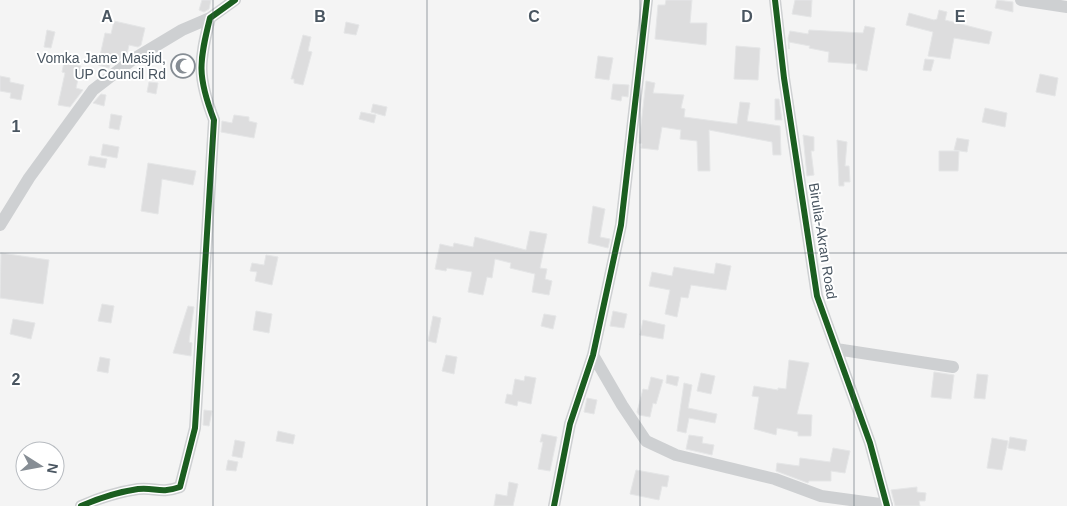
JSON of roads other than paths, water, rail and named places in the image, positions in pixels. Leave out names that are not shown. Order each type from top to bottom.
[{"type":"street","points":[[0,225],[29,178],[93,90],[132,60],[182,30],[210,18],[235,0]]},
{"type":"street","points":[[554,506],[570,424],[593,355],[621,225],[647,0]]},
{"type":"street","name":"Birulia-Akran Road","points":[[776,0],[784,78],[817,296],[870,443],[887,505]]},
{"type":"street","points":[[1021,0],[1067,7]]},
{"type":"street","points":[[81,506],[100,497],[140,489],[166,492],[180,487],[195,428],[214,120],[203,93],[200,58],[210,18]]},
{"type":"street","points":[[836,350],[953,367]]},
{"type":"street","points":[[593,355],[622,405],[646,441],[676,455],[774,479],[821,496],[887,505]]},
{"type":"place","name":"Vomka Jame Masjid, UP Council Rd","points":[[183,66]]}]
